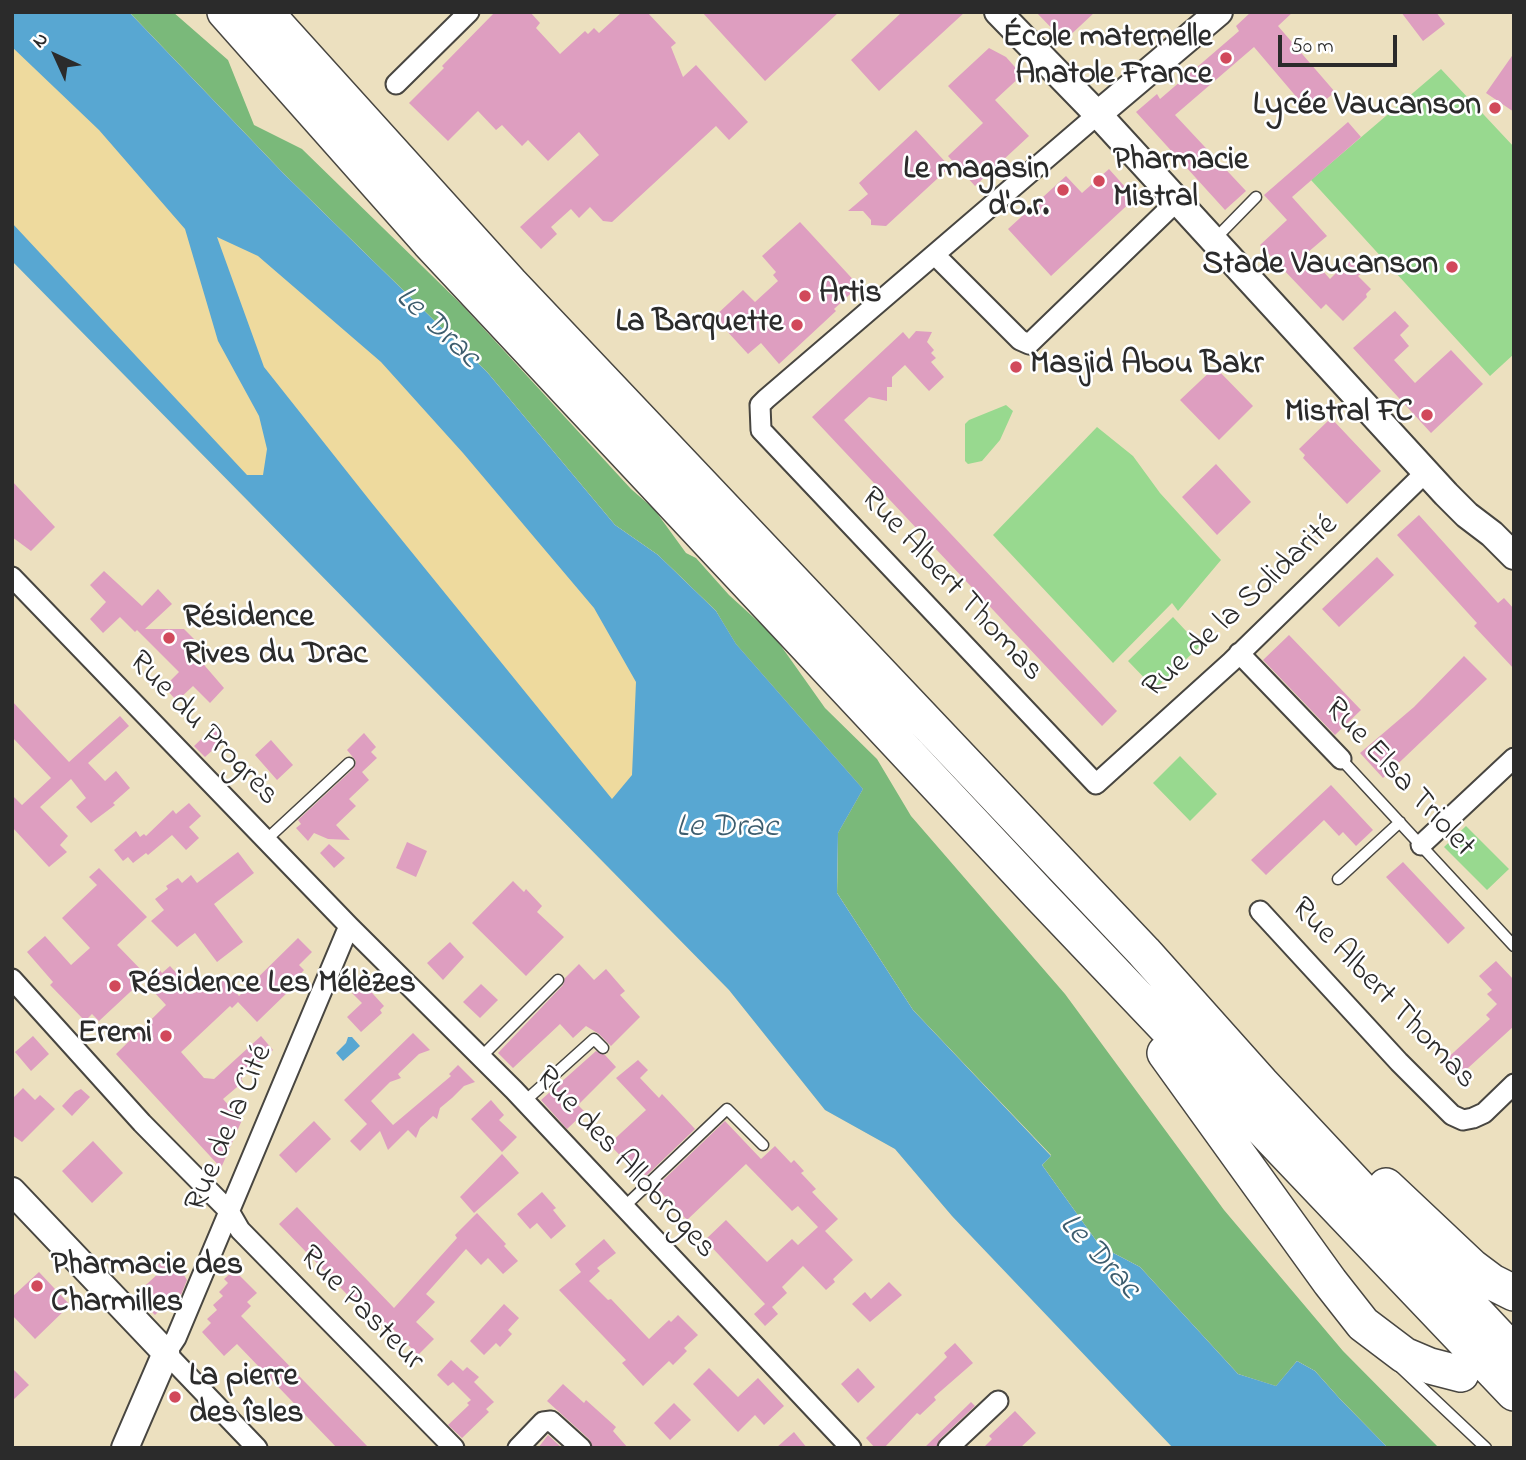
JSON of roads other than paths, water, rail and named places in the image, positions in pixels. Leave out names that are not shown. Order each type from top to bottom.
[{"type":"highway","points":[[225,12],[439,252],[1039,894],[1514,1393]]},
{"type":"highway","points":[[265,12],[510,283],[1144,951],[1261,1083],[1514,1353]]},
{"type":"highway","points":[[1039,894],[1183,1076],[1363,1324],[1404,1355],[1430,1366],[1461,1374]]},
{"type":"highway","points":[[1261,1083],[1289,1092],[1472,1267],[1492,1282],[1514,1293]]},
{"type":"street","points":[[396,85],[469,12]]},
{"type":"street","points":[[998,12],[1097,115],[1426,472],[1467,515],[1513,554]]},
{"type":"street","points":[[1177,201],[1029,344],[1020,340],[935,256],[1219,12]]},
{"type":"street","name":"Rue Albert Thomas","points":[[935,256],[760,405],[761,430],[1096,784]]},
{"type":"street","name":"Rue de la Solidarité","points":[[1096,784],[1239,653],[1426,472]]},
{"type":"street","name":"Rue du Progrès","points":[[12,577],[349,926]]},
{"type":"street","name":"Rue Elsa Triolet","points":[[1239,653],[1341,759]]},
{"type":"street","points":[[1421,845],[1514,758]]},
{"type":"street","name":"Rue Albert Thomas","points":[[1260,911],[1399,1062],[1452,1115],[1463,1120],[1484,1113],[1514,1084]]},
{"type":"street","name":"Rue des Allobroges","points":[[349,926],[525,1101],[851,1448]]},
{"type":"street","name":"Rue de la Cité","points":[[166,1353],[176,1338],[349,926]]},
{"type":"street","name":"Rue Pasteur","points":[[12,979],[142,1123],[229,1211],[245,1236],[454,1448]]},
{"type":"street","points":[[12,1191],[257,1448]]},
{"type":"street","points":[[125,1448],[166,1353]]},
{"type":"street","points":[[948,1448],[998,1401]]},
{"type":"street","points":[[518,1448],[543,1422],[551,1421],[581,1448]]},
{"type":"lane","points":[[1213,241],[1256,197]]},
{"type":"lane","name":"Rue Elsa Triolet","points":[[1341,759],[1514,946]]},
{"type":"lane","points":[[267,839],[349,763]]},
{"type":"lane","points":[[1338,879],[1400,822]]},
{"type":"lane","points":[[481,1057],[558,980]]},
{"type":"lane","points":[[525,1101],[594,1040],[603,1048]]},
{"type":"lane","points":[[624,1207],[727,1109],[763,1145]]},
{"type":"lane","points":[[1363,1324],[1402,1369],[1486,1448]]},
{"type":"water","name":"Le Drac","points":[[12,12],[129,12],[284,174],[487,372],[615,525],[658,555],[716,611],[736,644],[863,789],[838,833],[837,893],[913,1010],[1051,1156],[1042,1165],[1100,1246],[1140,1267],[1238,1374],[1276,1386],[1297,1361],[1315,1371],[1388,1448],[1173,1448],[952,1216],[895,1149],[825,1110],[729,990],[12,261],[12,223],[247,475],[263,475],[267,449],[259,416],[218,341],[185,229],[99,130],[12,47]],"holes":[[[217,237],[258,256],[381,362],[463,453],[594,608],[636,682],[632,775],[612,799],[264,367]]]},
{"type":"water","points":[[348,1037],[352,1037],[360,1046],[343,1061],[336,1053]]},
{"type":"place","name":"École maternelle Anatole France","points":[[1226,58]]},
{"type":"place","name":"Lycée Vaucanson","points":[[1495,108]]},
{"type":"place","name":"Pharmacie Mistral","points":[[1099,181]]},
{"type":"place","name":"Le magasin d'o.r.","points":[[1063,190]]},
{"type":"place","name":"Stade Vaucanson","points":[[1452,267]]},
{"type":"place","name":"Artis","points":[[805,296]]},
{"type":"place","name":"La Barquette","points":[[797,325]]},
{"type":"place","name":"Masjid Abou Bakr","points":[[1016,367]]},
{"type":"place","name":"Mistral FC","points":[[1427,415]]},
{"type":"place","name":"Résidence Rives du Drac","points":[[169,638]]},
{"type":"place","name":"Résidence Les Mélèzes","points":[[115,986]]},
{"type":"place","name":"Eremi","points":[[166,1036]]},
{"type":"place","name":"Pharmacie des Charmilles","points":[[37,1286]]},
{"type":"place","name":"La pierre des îsles","points":[[175,1397]]}]
